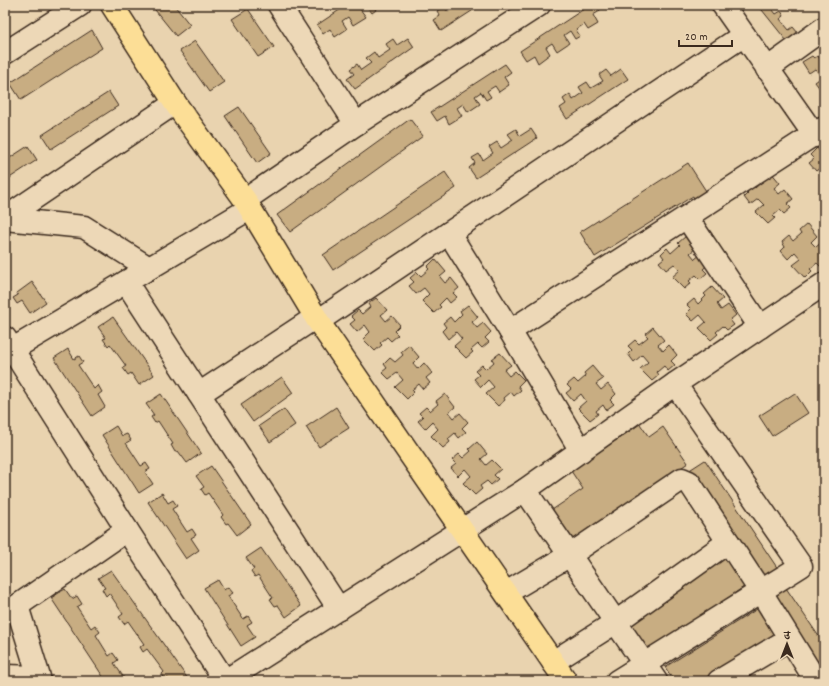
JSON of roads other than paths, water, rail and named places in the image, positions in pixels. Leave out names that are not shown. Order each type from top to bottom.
[{"type":"main road","points":[[112,5],[175,103],[247,205],[317,319],[566,681]]},
{"type":"street","points":[[5,53],[80,5]]},
{"type":"street","points":[[539,5],[356,124],[247,205],[149,268],[126,282],[9,344],[126,530],[225,681],[525,490],[674,384],[824,284]]},
{"type":"street","points":[[510,331],[819,132],[767,68],[723,5]]},
{"type":"street","points":[[282,6],[356,124]]},
{"type":"street","points":[[767,68],[824,28]]},
{"type":"street","points":[[199,394],[449,234],[744,35]]},
{"type":"street","points":[[5,218],[175,103]]},
{"type":"street","points":[[5,218],[84,227],[149,268]]},
{"type":"street","points":[[687,218],[760,328]]},
{"type":"street","points":[[449,234],[510,331],[580,451]]},
{"type":"street","points":[[126,282],[338,609]]},
{"type":"street","points":[[617,681],[650,673],[761,592],[801,566],[674,384]]},
{"type":"street","points":[[506,593],[570,555],[675,482],[682,479],[689,482],[761,592],[816,681]]},
{"type":"street","points":[[525,490],[650,673]]},
{"type":"street","points":[[5,676],[38,679],[17,606],[126,530]]},
{"type":"street","points":[[553,662],[616,622],[728,542]]},
{"type":"street","points":[[719,681],[789,639]]}]
